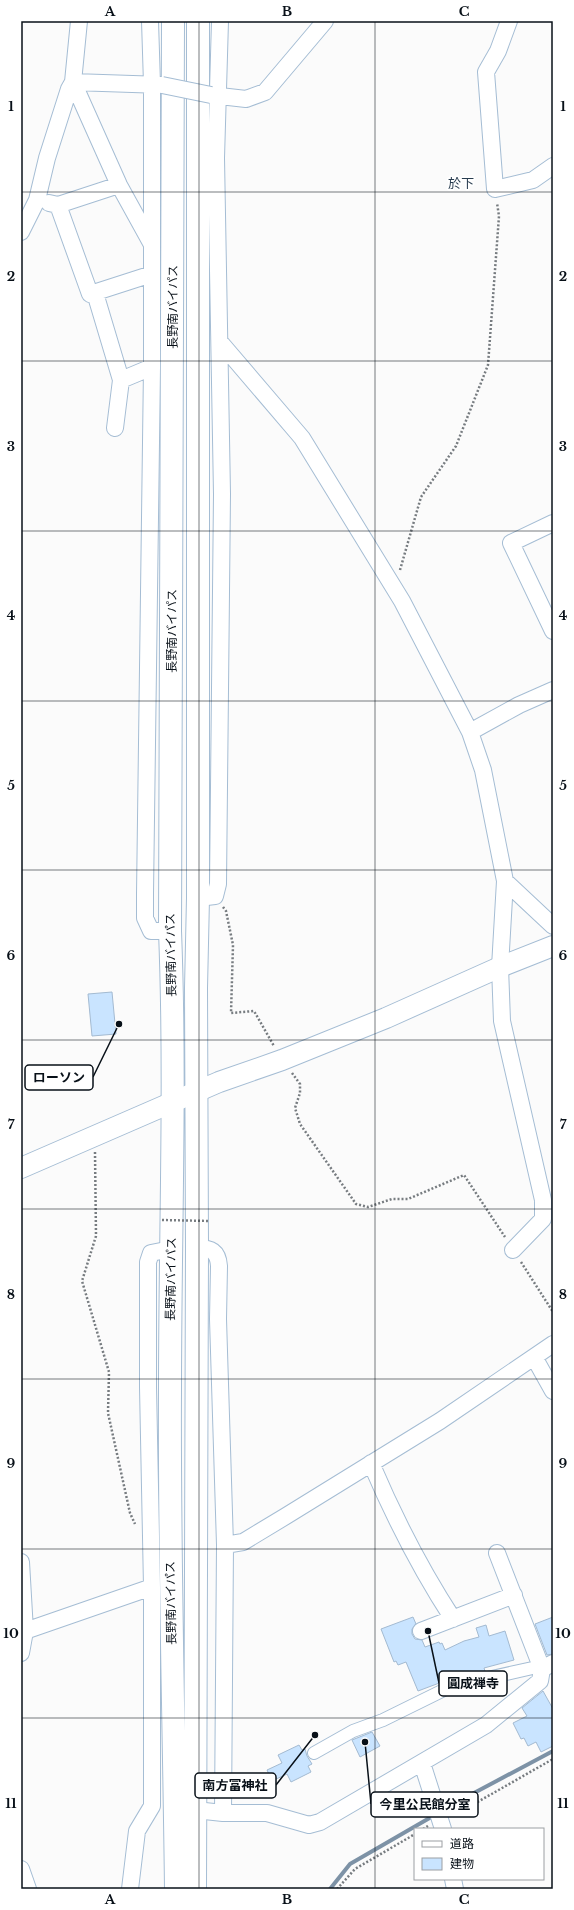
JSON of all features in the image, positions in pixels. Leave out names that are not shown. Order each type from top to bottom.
[{"type":"highway","name":"長野南バイパス","points":[[173,21],[170,931],[172,980],[172,1104],[170,1429],[176,1889]]},
{"type":"highway","name":"長野南バイパス","points":[[195,1889],[197,1248],[196,988],[206,897],[198,495],[198,21]]},
{"type":"street","points":[[21,232],[37,200],[47,158],[69,89],[73,82],[79,21]]},
{"type":"street","points":[[150,21],[157,84],[151,244],[152,367],[145,918],[151,931],[170,931]]},
{"type":"street","points":[[206,897],[218,884],[222,494],[215,96],[220,21]]},
{"type":"street","points":[[73,82],[157,84],[215,96],[246,99],[265,92],[325,21]]},
{"type":"street","points":[[509,21],[498,51],[486,72],[495,189],[533,180],[553,166]]},
{"type":"street","points":[[73,82],[119,185],[151,244]]},
{"type":"street","points":[[37,200],[58,205],[119,185]]},
{"type":"street","points":[[58,205],[90,294],[152,274]]},
{"type":"street","points":[[95,293],[121,380],[116,428]]},
{"type":"street","points":[[220,342],[302,438],[394,587],[446,683],[470,732],[483,770],[505,881],[500,967],[502,1021],[543,1200],[543,1219],[513,1250]]},
{"type":"street","points":[[121,380],[152,367]]},
{"type":"street","points":[[198,495],[222,494]]},
{"type":"street","points":[[150,495],[172,496]]},
{"type":"street","points":[[553,523],[510,543],[553,631]]},
{"type":"street","points":[[470,732],[519,705],[550,693]]},
{"type":"street","points":[[505,881],[553,926]]},
{"type":"street","points":[[21,1168],[172,1104],[219,1082],[282,1060],[386,1018],[500,967],[553,946]]},
{"type":"street","points":[[197,1248],[209,1248],[215,1252],[219,1258],[218,1319],[225,1545],[223,1813]]},
{"type":"street","points":[[130,1889],[138,1831],[152,1806],[152,1587],[148,1386],[148,1262],[151,1252],[171,1249]]},
{"type":"street","points":[[225,1545],[243,1542],[440,1421],[553,1344]]},
{"type":"street","points":[[534,1357],[553,1391]]},
{"type":"street","points":[[371,1463],[388,1505],[440,1599],[453,1619]]},
{"type":"street","points":[[497,1553],[514,1595],[548,1666]]},
{"type":"street","points":[[21,1562],[24,1632],[21,1653]]},
{"type":"street","points":[[24,1632],[152,1587]]},
{"type":"street","points":[[421,1632],[514,1595]]},
{"type":"street","points":[[152,1806],[223,1813],[267,1814],[310,1826],[320,1822],[422,1763],[492,1720],[540,1681],[548,1666]]},
{"type":"street","points":[[314,1753],[353,1731],[382,1720],[452,1686],[537,1667],[548,1666]]},
{"type":"street","points":[[422,1763],[442,1825]]},
{"type":"street","points":[[21,1869],[28,1889]]},
{"type":"path","points":[[394,587],[421,497],[456,446],[488,365],[499,216],[495,189]]},
{"type":"path","points":[[206,897],[226,912],[233,945],[231,1013],[254,1011],[282,1060],[300,1084],[300,1094],[295,1108],[300,1124],[356,1204],[368,1207],[392,1199],[408,1199],[464,1175],[553,1312]]},
{"type":"path","points":[[94,1137],[96,1236],[82,1281],[109,1372],[108,1412],[130,1513],[136,1526]]},
{"type":"path","points":[[162,1220],[210,1221]]},
{"type":"path","points":[[442,1825],[553,1759]]},
{"type":"path","points":[[338,1889],[355,1870],[414,1835]]},
{"type":"building","points":[[112,992],[116,1034],[92,1036],[88,994]]},
{"type":"building","points":[[413,1617],[416,1624],[412,1629],[412,1634],[415,1639],[422,1640],[425,1647],[439,1642],[440,1644],[442,1643],[445,1650],[464,1641],[479,1637],[476,1628],[486,1625],[489,1636],[505,1631],[514,1660],[484,1668],[485,1671],[450,1679],[418,1691],[406,1662],[398,1665],[396,1661],[394,1662],[381,1629]]},
{"type":"building","points":[[553,1617],[553,1654],[547,1655],[535,1624]]},
{"type":"building","points":[[543,1691],[553,1709],[553,1746],[541,1752],[536,1742],[528,1746],[524,1738],[521,1739],[513,1723],[527,1716],[522,1708]]},
{"type":"building","points":[[372,1732],[380,1746],[360,1757],[352,1740]]},
{"type":"building","points":[[299,1745],[302,1750],[305,1749],[312,1764],[308,1766],[311,1772],[291,1782],[287,1774],[272,1781],[267,1770],[282,1763],[278,1755]]},
{"type":"waterway","points":[[442,1810],[553,1751]]},
{"type":"waterway","points":[[330,1889],[350,1864],[433,1816]]},
{"type":"place","name":"ローソン","points":[[119,1024]]},
{"type":"place","name":"圓成禅寺","points":[[428,1631]]},
{"type":"place","name":"南方冨神社","points":[[315,1735]]},
{"type":"place","name":"今里公民館分室","points":[[365,1742]]},
{"type":"district","name":"於下","points":[[461,183]]}]
